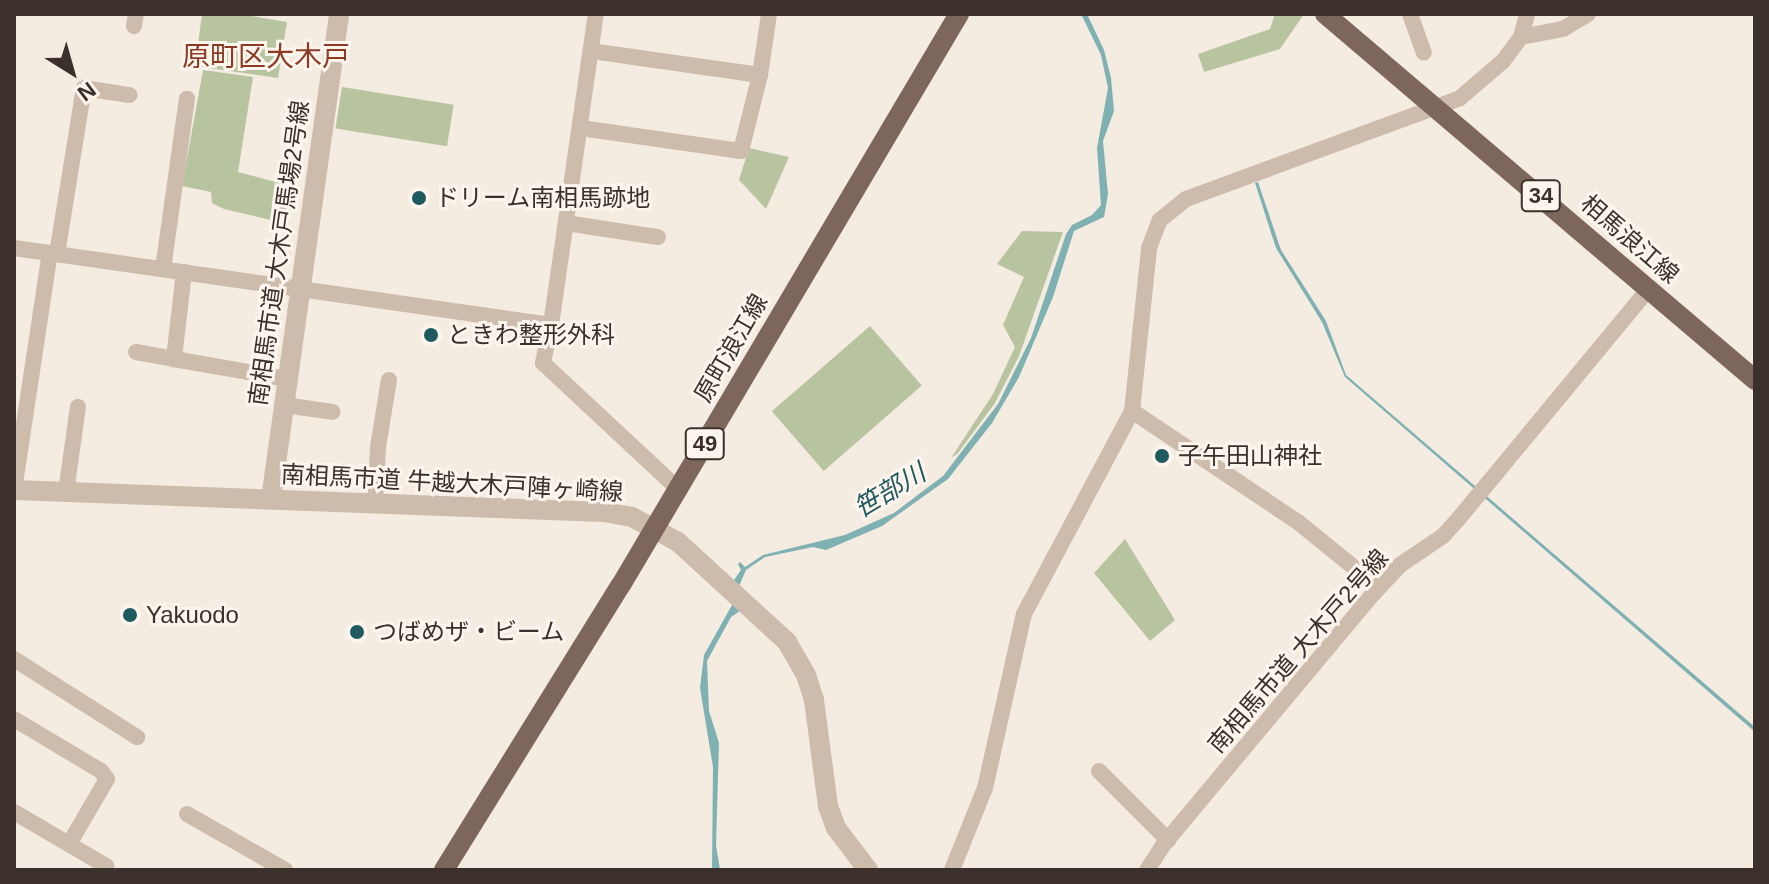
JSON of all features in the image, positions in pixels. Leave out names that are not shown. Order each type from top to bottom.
[{"type":"main road","name":"原町浪江線","points":[[444,870],[655,528],[959,14]]},
{"type":"main road","name":"相馬浪江線","points":[[1325,14],[1755,380]]},
{"type":"street","name":"南相馬市道 大木戸馬場2号線","points":[[271,499],[339,14]]},
{"type":"street","points":[[596,14],[543,363],[678,489]]},
{"type":"street","points":[[581,128],[741,151],[760,75],[769,14]]},
{"type":"street","points":[[1410,14],[1424,53]]},
{"type":"street","points":[[952,870],[985,788],[1024,614],[1132,411],[1149,248],[1160,220],[1186,199],[1460,98],[1503,61],[1521,37],[1527,14]]},
{"type":"street","points":[[1521,37],[1563,29],[1588,14]]},
{"type":"street","points":[[592,51],[760,75]]},
{"type":"street","points":[[14,490],[84,88],[129,95]]},
{"type":"street","points":[[163,269],[187,99]]},
{"type":"street","points":[[566,223],[658,237]]},
{"type":"street","points":[[14,248],[551,325]]},
{"type":"street","points":[[174,359],[184,272]]},
{"type":"street","name":"南相馬市道 大木戸2号線","points":[[1147,870],[1168,840],[1378,587],[1400,565],[1443,536],[1648,290]]},
{"type":"street","points":[[136,352],[288,379]]},
{"type":"street","points":[[375,503],[378,447],[389,380]]},
{"type":"street","points":[[284,405],[333,412]]},
{"type":"street","points":[[66,492],[78,407]]},
{"type":"street","points":[[1132,411],[1298,522],[1378,587]]},
{"type":"street","name":"南相馬市道 牛越大木戸陣ヶ崎線","points":[[14,490],[604,512],[632,517],[655,528],[716,575],[787,642],[806,675],[814,700],[828,806],[836,828],[868,870]]},
{"type":"street","points":[[14,659],[137,737]]},
{"type":"street","points":[[14,719],[101,771],[107,779],[69,844]]},
{"type":"street","points":[[1099,771],[1168,840]]},
{"type":"street","points":[[14,812],[106,866],[107,870]]},
{"type":"street","points":[[187,814],[285,870]]},
{"type":"green space","points":[[202,14],[240,14],[287,22],[278,78],[195,66]]},
{"type":"green space","points":[[1275,14],[1304,14],[1280,49],[1204,72],[1198,54],[1270,29]]},
{"type":"green space","points":[[203,70],[253,77],[238,172],[291,186],[283,223],[224,209],[212,203],[211,192],[182,186]]},
{"type":"green space","points":[[342,87],[454,105],[447,146],[335,128]]},
{"type":"green space","points":[[749,148],[789,157],[766,209],[739,180]]},
{"type":"green space","points":[[1022,231],[1063,232],[1019,356],[995,403],[951,458],[993,394],[1015,347],[1003,325],[1024,277],[997,264]]},
{"type":"green space","points":[[870,326],[922,386],[824,471],[772,411]]},
{"type":"green space","points":[[1125,539],[1175,620],[1150,641],[1094,573]]},
{"type":"water","points":[[1081,14],[1087,14],[1104,50],[1111,78],[1114,111],[1103,141],[1108,194],[1104,217],[1074,231],[1053,297],[1019,377],[992,423],[948,479],[882,526],[826,550],[813,547],[765,557],[746,570],[739,586],[740,611],[731,617],[707,661],[709,711],[719,743],[716,845],[720,870],[712,870],[713,767],[700,688],[704,655],[732,605],[732,583],[741,570],[738,564],[740,562],[745,567],[763,555],[845,535],[894,513],[943,476],[998,404],[1031,338],[1066,234],[1072,225],[1092,215],[1101,205],[1097,148],[1108,88],[1101,55]]},
{"type":"water","points":[[1258,182],[1281,250],[1326,321],[1346,375],[1755,727],[1755,732],[1345,377],[1322,322],[1276,248],[1255,183]]},
{"type":"place","name":"ドリーム南相馬跡地","points":[[419,198]]},
{"type":"place","name":"ときわ整形外科","points":[[431,335]]},
{"type":"place","name":"子午田山神社","points":[[1162,456]]},
{"type":"place","name":"Yakuodo","points":[[130,615]]},
{"type":"place","name":"つばめザ・ビーム","points":[[357,632]]},
{"type":"district","name":"原町区大木戸","points":[[266,57]]},
{"type":"water label","name":"笹部川","points":[[890,491]]}]
